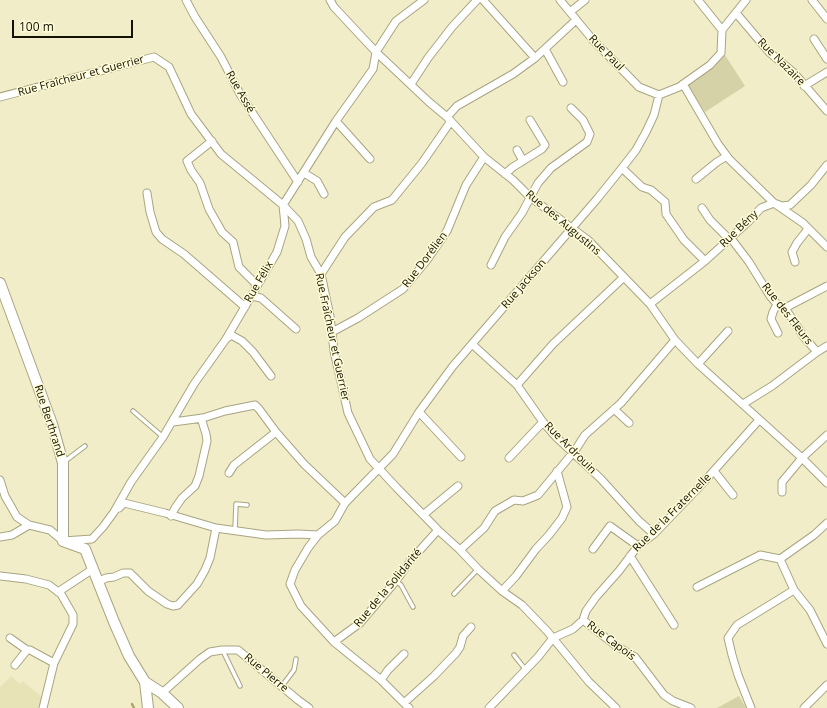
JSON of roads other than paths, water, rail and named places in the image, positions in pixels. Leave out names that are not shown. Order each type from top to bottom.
[{"type":"street","name":"Rue Assé","points":[[186,0],[195,17],[221,57],[240,94],[298,182]]},
{"type":"street","name":"Rue des Augustins","points":[[330,0],[334,7],[376,52],[449,119],[484,157],[530,197],[588,240],[650,304],[674,340],[827,483]]},
{"type":"street","points":[[284,205],[336,121],[373,70],[376,52],[396,21],[424,0]]},
{"type":"street","points":[[411,84],[428,58],[452,27],[477,0]]},
{"type":"street","points":[[483,0],[535,58]]},
{"type":"street","name":"Rue Paul","points":[[560,0],[593,40],[638,87],[659,95]]},
{"type":"street","points":[[570,12],[585,0]]},
{"type":"street","points":[[698,0],[722,30]]},
{"type":"street","points":[[659,95],[683,84],[710,65],[721,53],[722,30],[746,0]]},
{"type":"street","points":[[812,0],[827,19]]},
{"type":"street","name":"Rue Nazaire","points":[[736,13],[769,52],[794,73],[827,111]]},
{"type":"street","points":[[321,274],[345,237],[374,207],[392,200],[422,164],[457,106],[514,74],[535,58],[576,20]]},
{"type":"street","points":[[814,39],[827,59]]},
{"type":"street","points":[[545,49],[563,82]]},
{"type":"street","name":"Rue Fraîcheur et Guerrier","points":[[0,97],[154,57],[169,67],[191,114],[221,154],[284,205],[298,221],[311,257],[321,274],[334,351],[348,413],[370,459],[423,515],[478,569],[502,591],[522,605],[553,638],[589,682],[616,708]]},
{"type":"street","points":[[804,86],[827,72]]},
{"type":"street","points":[[683,84],[718,144],[727,156],[774,203],[804,223],[808,229],[827,247]]},
{"type":"street","name":"Rue Jackson","points":[[334,642],[301,606],[290,584],[295,570],[308,548],[318,535],[335,521],[345,503],[393,454],[419,412],[442,380],[572,229],[636,150],[654,115],[659,95]]},
{"type":"street","points":[[491,265],[504,237],[522,213],[538,183],[551,168],[587,142],[590,134],[583,120],[572,108]]},
{"type":"street","points":[[505,174],[513,167],[542,149],[545,145],[530,120]]},
{"type":"street","points":[[336,121],[370,159]]},
{"type":"street","points":[[212,141],[187,161],[200,183],[209,209],[222,232],[233,242],[239,267],[257,285]]},
{"type":"street","points":[[517,150],[523,161]]},
{"type":"street","points":[[696,179],[727,156]]},
{"type":"street","name":"Rue Dorélien","points":[[332,332],[403,290],[448,231],[466,185],[484,157]]},
{"type":"street","name":"Rue Bény","points":[[650,304],[705,261],[748,222],[761,208],[774,203],[782,206],[790,205],[811,185],[827,165]]},
{"type":"street","points":[[622,168],[642,187],[651,190],[665,202],[666,214],[684,240],[705,261]]},
{"type":"street","points":[[304,173],[317,181],[324,194]]},
{"type":"street","points":[[147,193],[150,212],[156,232],[162,239],[184,254],[245,307]]},
{"type":"street","name":"Rue Félix","points":[[63,541],[92,539],[114,512],[131,482],[164,436],[194,384],[226,340],[277,252],[283,237],[285,226],[284,205]]},
{"type":"street","name":"Rue des Fleurs","points":[[702,208],[710,220],[730,238],[749,262],[770,296],[777,304],[785,308],[804,337],[817,352]]},
{"type":"street","points":[[795,262],[792,252],[808,229]]},
{"type":"street","points":[[517,385],[536,362],[562,335],[624,276]]},
{"type":"street","name":"Rue Berthrand","points":[[0,283],[52,424],[63,463],[63,541]]},
{"type":"street","points":[[785,308],[827,286]]},
{"type":"street","points":[[251,296],[261,298],[296,329]]},
{"type":"street","points":[[777,304],[771,319],[778,333]]},
{"type":"street","points":[[698,364],[728,331]]},
{"type":"street","points":[[226,340],[231,335],[242,341],[253,352],[271,376]]},
{"type":"street","points":[[460,550],[484,528],[495,512],[514,500],[523,501],[538,494],[573,452],[584,435],[621,403],[674,340]]},
{"type":"street","name":"Rue Ardrouin","points":[[472,344],[517,385],[543,422],[556,437],[601,479],[639,521],[654,534]]},
{"type":"street","points":[[743,404],[772,386],[827,346]]},
{"type":"street","points":[[173,422],[201,418],[225,411],[255,406],[304,464],[345,503]]},
{"type":"street","points":[[614,409],[629,423]]},
{"type":"street","points":[[419,412],[461,457]]},
{"type":"street","points":[[171,516],[182,498],[195,486],[199,476],[207,441],[201,418]]},
{"type":"street","name":"Rue de la Fraternelle","points":[[489,708],[525,668],[538,657],[553,638],[573,629],[583,620],[586,611],[596,597],[619,571],[638,546],[654,534],[714,471],[759,420]]},
{"type":"street","points":[[509,458],[543,422]]},
{"type":"street","points":[[229,474],[234,465],[276,432]]},
{"type":"street","points":[[782,492],[782,482],[802,458],[827,435]]},
{"type":"street","points":[[502,591],[516,576],[562,518],[567,507],[557,471]]},
{"type":"street","points":[[714,471],[733,495]]},
{"type":"street","points":[[0,480],[5,496],[17,517],[29,525],[50,530],[63,541],[85,549],[106,604],[129,656],[145,682],[148,708]]},
{"type":"street","points":[[423,515],[458,486]]},
{"type":"street","points":[[114,512],[124,503],[216,528],[266,535],[318,535]]},
{"type":"street","points":[[697,587],[760,555],[780,559],[814,535],[827,523]]},
{"type":"street","points":[[0,537],[12,535],[29,525]]},
{"type":"street","points":[[593,549],[610,526],[638,546]]},
{"type":"street","points":[[98,582],[123,573],[130,573],[148,591],[167,604],[173,606],[178,604],[197,584],[205,570],[210,558],[216,528]]},
{"type":"street","name":"Rue de la Solidarité","points":[[334,642],[360,623],[396,581],[411,560],[438,530]]},
{"type":"street","points":[[630,556],[674,626]]},
{"type":"street","points":[[780,559],[794,590],[810,610],[827,644]]},
{"type":"street","points":[[58,592],[93,569]]},
{"type":"street","points":[[0,576],[26,579],[49,585],[61,594],[73,615],[73,624],[54,663],[43,708]]},
{"type":"street","points":[[751,708],[738,675],[728,638],[737,625],[794,590]]},
{"type":"street","name":"Rue Capois","points":[[583,620],[615,645],[635,657],[664,695],[672,701],[691,708]]},
{"type":"street","points":[[334,642],[381,680],[406,705],[456,653],[460,648],[463,636],[471,627]]},
{"type":"street","points":[[10,638],[27,650],[54,663]]},
{"type":"street","points":[[15,665],[27,650]]},
{"type":"street","name":"Rue Pierre","points":[[162,693],[200,658],[210,652],[238,650],[309,708]]},
{"type":"street","points":[[381,680],[388,670],[404,654]]},
{"type":"street","points":[[145,682],[162,693],[178,708]]},
{"type":"street","points":[[804,708],[827,685]]},
{"type":"lane","points":[[133,411],[164,436]]},
{"type":"lane","points":[[63,463],[86,446]]},
{"type":"lane","points":[[236,530],[236,504],[247,505]]},
{"type":"lane","points":[[454,594],[478,569]]},
{"type":"lane","points":[[396,581],[401,585],[413,607]]},
{"type":"lane","points":[[222,650],[240,686]]},
{"type":"lane","points":[[514,655],[525,668]]},
{"type":"lane","points":[[282,686],[294,670],[296,659]]},
{"type":"waterway","points":[[132,704],[134,708]]}]
